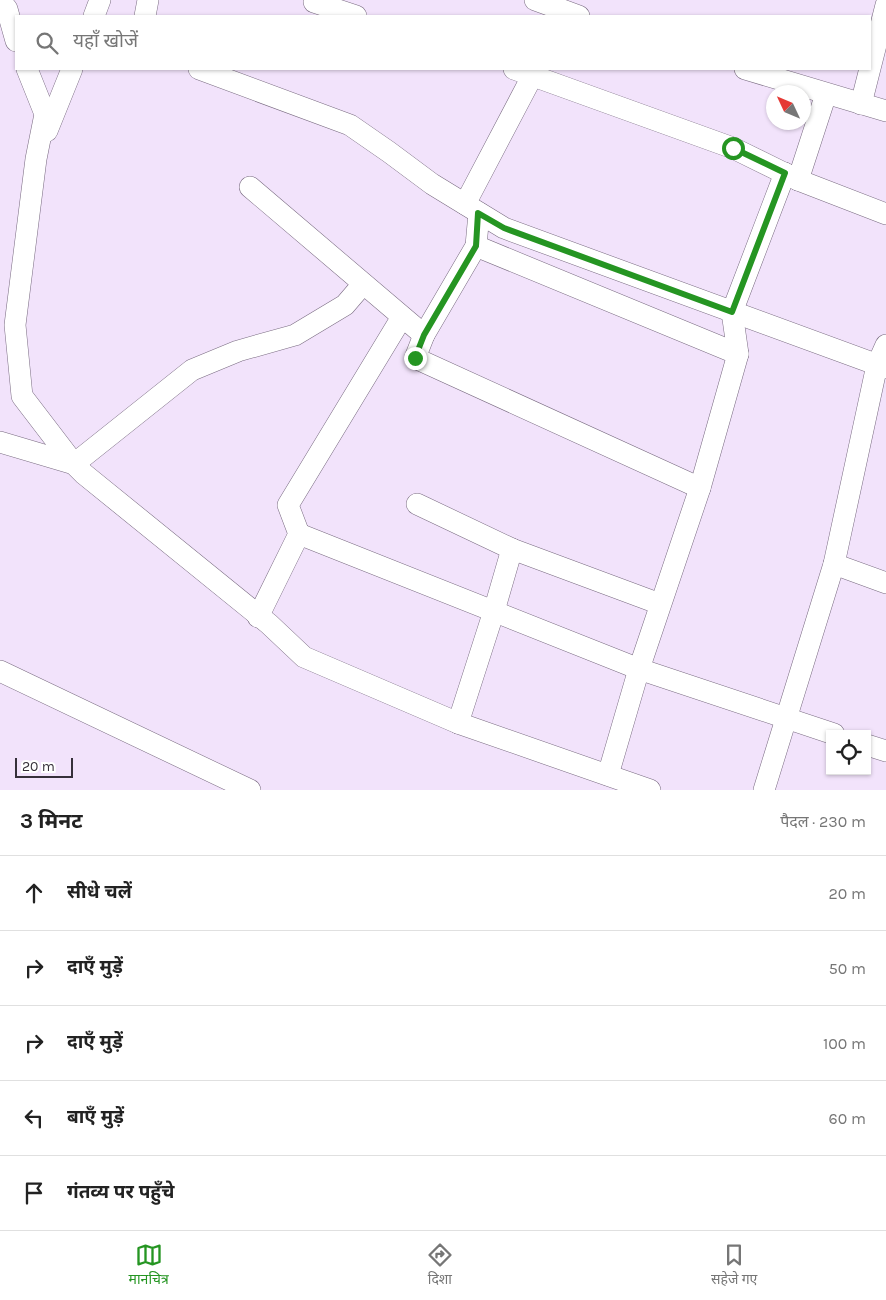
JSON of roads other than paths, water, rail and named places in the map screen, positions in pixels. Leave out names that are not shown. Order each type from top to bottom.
[{"type":"street","points":[[0,0],[6,9],[15,38]]},
{"type":"street","points":[[94,15],[100,0]]},
{"type":"street","points":[[145,15],[148,0]]},
{"type":"street","points":[[535,0],[566,11]]},
{"type":"street","points":[[314,2],[353,15]]},
{"type":"street","points":[[871,64],[886,5]]},
{"type":"street","points":[[27,70],[45,114],[37,154],[15,325],[22,396],[74,464],[258,617],[269,624],[304,657],[458,723],[608,775],[627,786],[650,790]]},
{"type":"street","points":[[37,154],[72,70]]},
{"type":"street","points":[[202,70],[350,125],[432,184],[504,228],[882,367]]},
{"type":"street","points":[[748,70],[886,111]]},
{"type":"street","points":[[861,104],[870,70]]},
{"type":"street","points":[[700,488],[415,358],[424,335],[476,246],[472,209],[527,71],[733,148],[791,176],[886,214]]},
{"type":"street","points":[[608,775],[638,669],[700,488],[738,354],[732,312],[826,94]]},
{"type":"street","points":[[250,187],[424,335]]},
{"type":"street","points":[[476,246],[738,354]]},
{"type":"street","points":[[74,464],[192,370],[238,351],[295,335],[345,305],[363,284]]},
{"type":"street","points":[[258,617],[299,534],[288,505],[402,317]]},
{"type":"street","points":[[764,790],[834,564],[886,346]]},
{"type":"street","points":[[0,352],[19,366]]},
{"type":"street","points":[[0,442],[74,464]]},
{"type":"street","points":[[417,504],[512,549],[660,604]]},
{"type":"street","points":[[299,534],[638,669],[826,731]]},
{"type":"street","points":[[458,723],[512,549]]},
{"type":"street","points":[[834,564],[886,583]]},
{"type":"street","points":[[0,671],[250,790]]},
{"type":"street","points":[[871,746],[886,751]]}]
